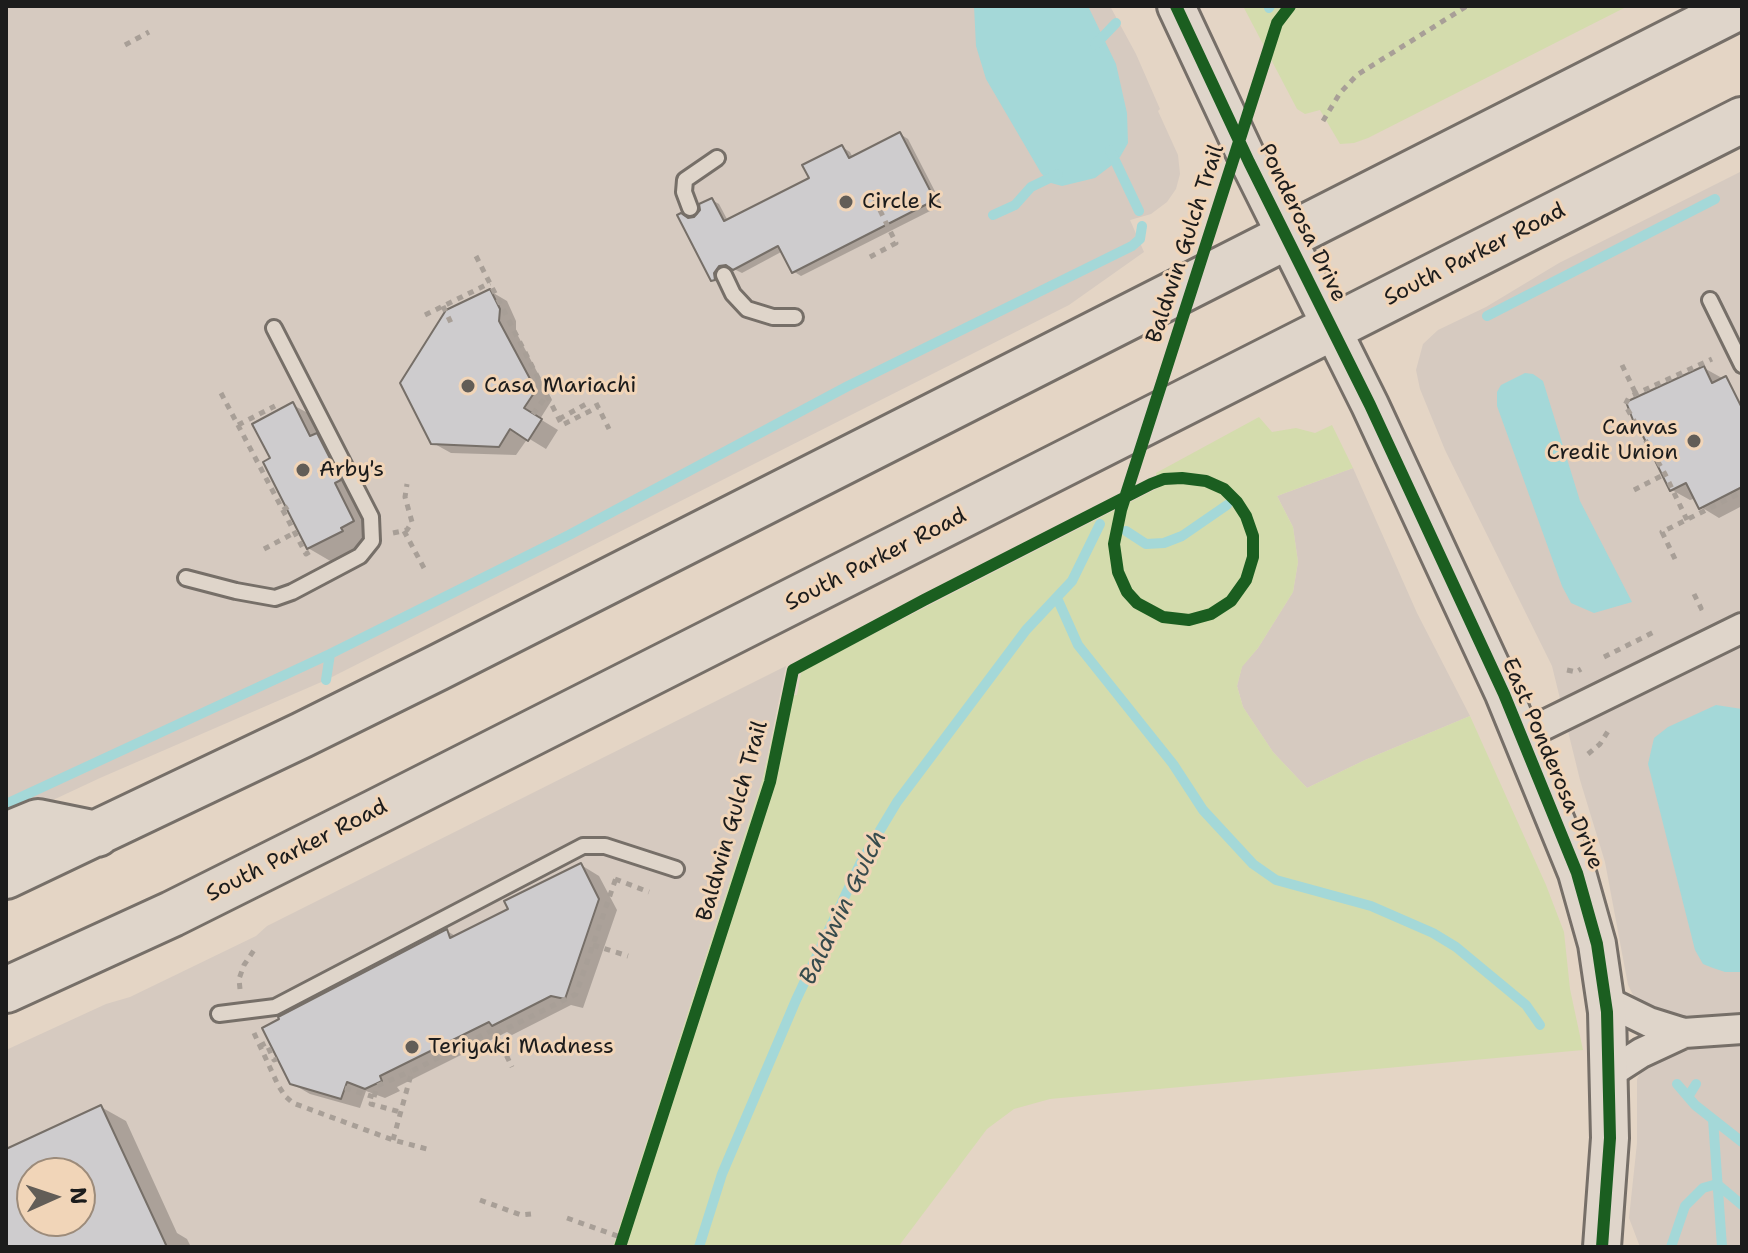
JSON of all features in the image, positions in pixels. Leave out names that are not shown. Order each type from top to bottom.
[{"type":"highway","points":[[6,876],[302,735],[1741,6]]},
{"type":"highway","name":"South Parker Road","points":[[6,990],[172,914],[1742,120]]},
{"type":"highway","points":[[6,835],[38,822],[97,834]]},
{"type":"street","name":"Ponderosa Drive","points":[[1176,6],[1332,328]]},
{"type":"street","name":"East Ponderosa Drive","points":[[1332,328],[1522,736],[1582,887],[1597,944],[1606,1001],[1610,1073],[1609,1153],[1602,1247]]},
{"type":"street","points":[[1522,736],[1742,628]]},
{"type":"street","points":[[1606,1001],[1644,1020],[1684,1033]]},
{"type":"street","points":[[1610,1073],[1641,1053],[1684,1033],[1742,1029]]},
{"type":"lane","points":[[690,208],[684,192],[685,180],[717,158]]},
{"type":"lane","points":[[724,275],[733,294],[747,309],[773,317],[795,317]]},
{"type":"lane","points":[[1710,300],[1742,365]]},
{"type":"lane","points":[[1722,324],[1742,328]]},
{"type":"lane","points":[[186,578],[275,598],[360,556],[372,541],[371,517],[274,328]]},
{"type":"lane","points":[[219,1014],[275,1007],[583,846],[605,846],[676,869]]},
{"type":"path","points":[[1323,121],[1340,93],[1357,75],[1467,6]]},
{"type":"path","points":[[125,45],[149,32]]},
{"type":"path","points":[[870,257],[896,243],[872,194]]},
{"type":"path","points":[[476,256],[562,425],[597,405],[609,429]]},
{"type":"path","points":[[425,315],[490,283]]},
{"type":"path","points":[[443,306],[453,327]]},
{"type":"path","points":[[1687,520],[1665,474],[1625,405],[1629,397],[1717,357]]},
{"type":"path","points":[[1622,365],[1636,394]]},
{"type":"path","points":[[221,393],[306,554],[316,549]]},
{"type":"path","points":[[533,414],[547,395]]},
{"type":"path","points":[[559,419],[588,403]]},
{"type":"path","points":[[238,425],[275,406]]},
{"type":"path","points":[[1634,490],[1665,474]]},
{"type":"path","points":[[384,533],[404,531],[412,522],[405,497],[407,484]]},
{"type":"path","points":[[1675,559],[1662,532],[1742,492]]},
{"type":"path","points":[[283,510],[289,506],[287,503]]},
{"type":"path","points":[[404,531],[424,568]]},
{"type":"path","points":[[264,549],[294,533]]},
{"type":"path","points":[[1694,594],[1701,608],[1694,611]]},
{"type":"path","points":[[1602,658],[1654,632]]},
{"type":"path","points":[[1567,670],[1576,672],[1589,665]]},
{"type":"path","points":[[496,1034],[576,994],[619,870]]},
{"type":"path","points":[[615,879],[649,892]]},
{"type":"path","points":[[593,945],[628,956]]},
{"type":"path","points":[[242,998],[239,984],[241,973],[254,950]]},
{"type":"path","points":[[254,1025],[254,1035],[281,1090],[293,1103],[393,1140],[427,1149]]},
{"type":"path","points":[[400,1112],[371,1104],[377,1086],[493,1030],[512,1067]]},
{"type":"path","points":[[260,1046],[266,1043],[274,1060],[277,1059]]},
{"type":"path","points":[[393,1140],[412,1071]]},
{"type":"path","points":[[345,1088],[374,1097]]},
{"type":"path","points":[[480,1200],[521,1215],[531,1214]]},
{"type":"path","points":[[567,1218],[621,1242],[628,1223]]},
{"type":"shaded area","points":[[6,6],[1110,6],[1136,54],[1160,109],[1158,111],[1178,155],[1180,174],[1176,189],[1167,202],[1151,214],[1130,220],[1144,252],[1069,305],[326,680],[6,822]]},
{"type":"shaded area","points":[[1742,171],[1742,1247],[1640,1247],[1629,1218],[1637,1143],[1637,1079],[1645,1064],[1642,1006],[1628,985],[1605,862],[1580,780],[1552,666],[1445,450],[1420,389],[1416,370],[1423,344],[1438,330],[1486,307],[1559,263]]},
{"type":"shaded area","points":[[1353,468],[1417,613],[1470,716],[1307,788],[1273,752],[1243,707],[1237,686],[1242,666],[1258,648],[1293,592],[1298,562],[1293,527],[1277,496]]},
{"type":"shaded area","points":[[786,666],[763,778],[613,1247],[6,1247],[6,1050],[106,1004],[130,997],[256,936],[267,926]]},
{"type":"green space","points":[[1243,6],[1628,6],[1368,138],[1340,144],[1320,110],[1305,114],[1297,109]]},
{"type":"green space","points":[[1259,417],[1272,432],[1296,428],[1315,433],[1332,425],[1353,468],[1277,496],[1293,527],[1298,562],[1293,592],[1258,648],[1242,667],[1237,686],[1243,707],[1273,752],[1307,788],[1470,716],[1564,932],[1570,989],[1583,1050],[1050,1099],[1014,1109],[987,1129],[898,1247],[613,1247],[763,778],[782,694],[797,695],[801,673],[805,669],[1160,487],[1156,473]]},
{"type":"water","points":[[974,6],[1088,6],[1116,64],[1127,113],[1128,143],[1112,165],[1095,178],[1062,186],[1051,183],[1041,173],[986,79],[976,46]]},
{"type":"water","points":[[1525,373],[1543,381],[1580,501],[1632,602],[1594,613],[1571,603],[1562,586],[1497,406],[1497,392],[1501,385]]},
{"type":"water","points":[[1716,705],[1742,709],[1742,972],[1725,972],[1703,964],[1695,950],[1648,764],[1654,738],[1668,727]]},
{"type":"building","name":"Circle K","points":[[900,132],[935,200],[792,273],[778,246],[733,270],[726,265],[719,266],[714,273],[715,280],[711,281],[677,215],[681,213],[688,218],[694,217],[700,210],[699,204],[712,198],[724,221],[809,178],[802,165],[842,145],[849,158]]},
{"type":"building","name":"Casa Mariachi","points":[[490,289],[500,309],[499,321],[536,390],[524,408],[542,419],[528,441],[510,429],[499,447],[431,444],[400,383],[446,310]]},
{"type":"building","name":"Canvas Credit Union","points":[[1704,366],[1712,383],[1726,376],[1742,408],[1742,487],[1699,509],[1686,483],[1670,491],[1641,432],[1638,433],[1626,402]]},
{"type":"building","name":"Arby's","points":[[293,402],[310,436],[317,433],[341,480],[335,483],[354,521],[341,528],[343,531],[307,549],[263,462],[270,458],[252,424]]},
{"type":"building","points":[[581,863],[599,899],[565,999],[551,996],[492,1026],[489,1022],[380,1076],[382,1081],[365,1089],[347,1082],[341,1099],[290,1084],[262,1028],[447,929],[450,938],[508,909],[504,901]]},
{"type":"building","points":[[101,1105],[167,1247],[6,1247],[6,1149]]},
{"type":"waterway","points":[[1095,45],[1116,23]]},
{"type":"waterway","points":[[1110,150],[1139,211]]},
{"type":"waterway","points":[[993,215],[1015,205],[1031,187],[1058,174]]},
{"type":"waterway","points":[[1487,316],[1715,199]]},
{"type":"waterway","points":[[6,804],[330,654],[569,535],[848,386],[1132,246],[1140,239],[1142,226]]},
{"type":"waterway","points":[[1126,531],[1146,544],[1164,543],[1182,536],[1227,505]]},
{"type":"waterway","name":"Baldwin Gulch","points":[[699,1247],[722,1174],[796,1000],[861,862],[897,802],[1026,630],[1072,581],[1100,524]]},
{"type":"waterway","points":[[1057,598],[1078,645],[1173,764],[1203,810],[1253,864],[1276,880],[1371,906],[1433,933],[1456,947],[1526,1005],[1540,1025]]},
{"type":"waterway","points":[[326,680],[330,654]]},
{"type":"waterway","points":[[1677,1084],[1695,1105],[1742,1142]]},
{"type":"waterway","points":[[1688,1097],[1696,1084]]},
{"type":"waterway","points":[[1713,1119],[1722,1247]]},
{"type":"waterway","points":[[1671,1247],[1685,1206],[1703,1188],[1717,1184],[1742,1205]]},
{"type":"cycle path","name":"Baldwin Gulch Trail","points":[[1176,6],[1249,162],[1370,405],[1504,694],[1577,873],[1597,944],[1607,1012],[1610,1138],[1602,1247]]},
{"type":"cycle path","name":"Baldwin Gulch Trail","points":[[620,1247],[770,782],[793,670],[924,600],[1151,484],[1164,479],[1206,481],[1224,489],[1237,502],[1253,536],[1253,557],[1246,580],[1231,601],[1211,614],[1189,620],[1163,617],[1137,603],[1127,592],[1118,572],[1114,544],[1121,510],[1277,23],[1290,6]]},
{"type":"place","name":"Circle K","points":[[846,202]]},
{"type":"place","name":"Casa Mariachi","points":[[468,386]]},
{"type":"place","name":"Canvas Credit Union","points":[[1694,441]]},
{"type":"place","name":"Arby's","points":[[303,470]]},
{"type":"place","name":"Teriyaki Madness","points":[[412,1047]]}]
